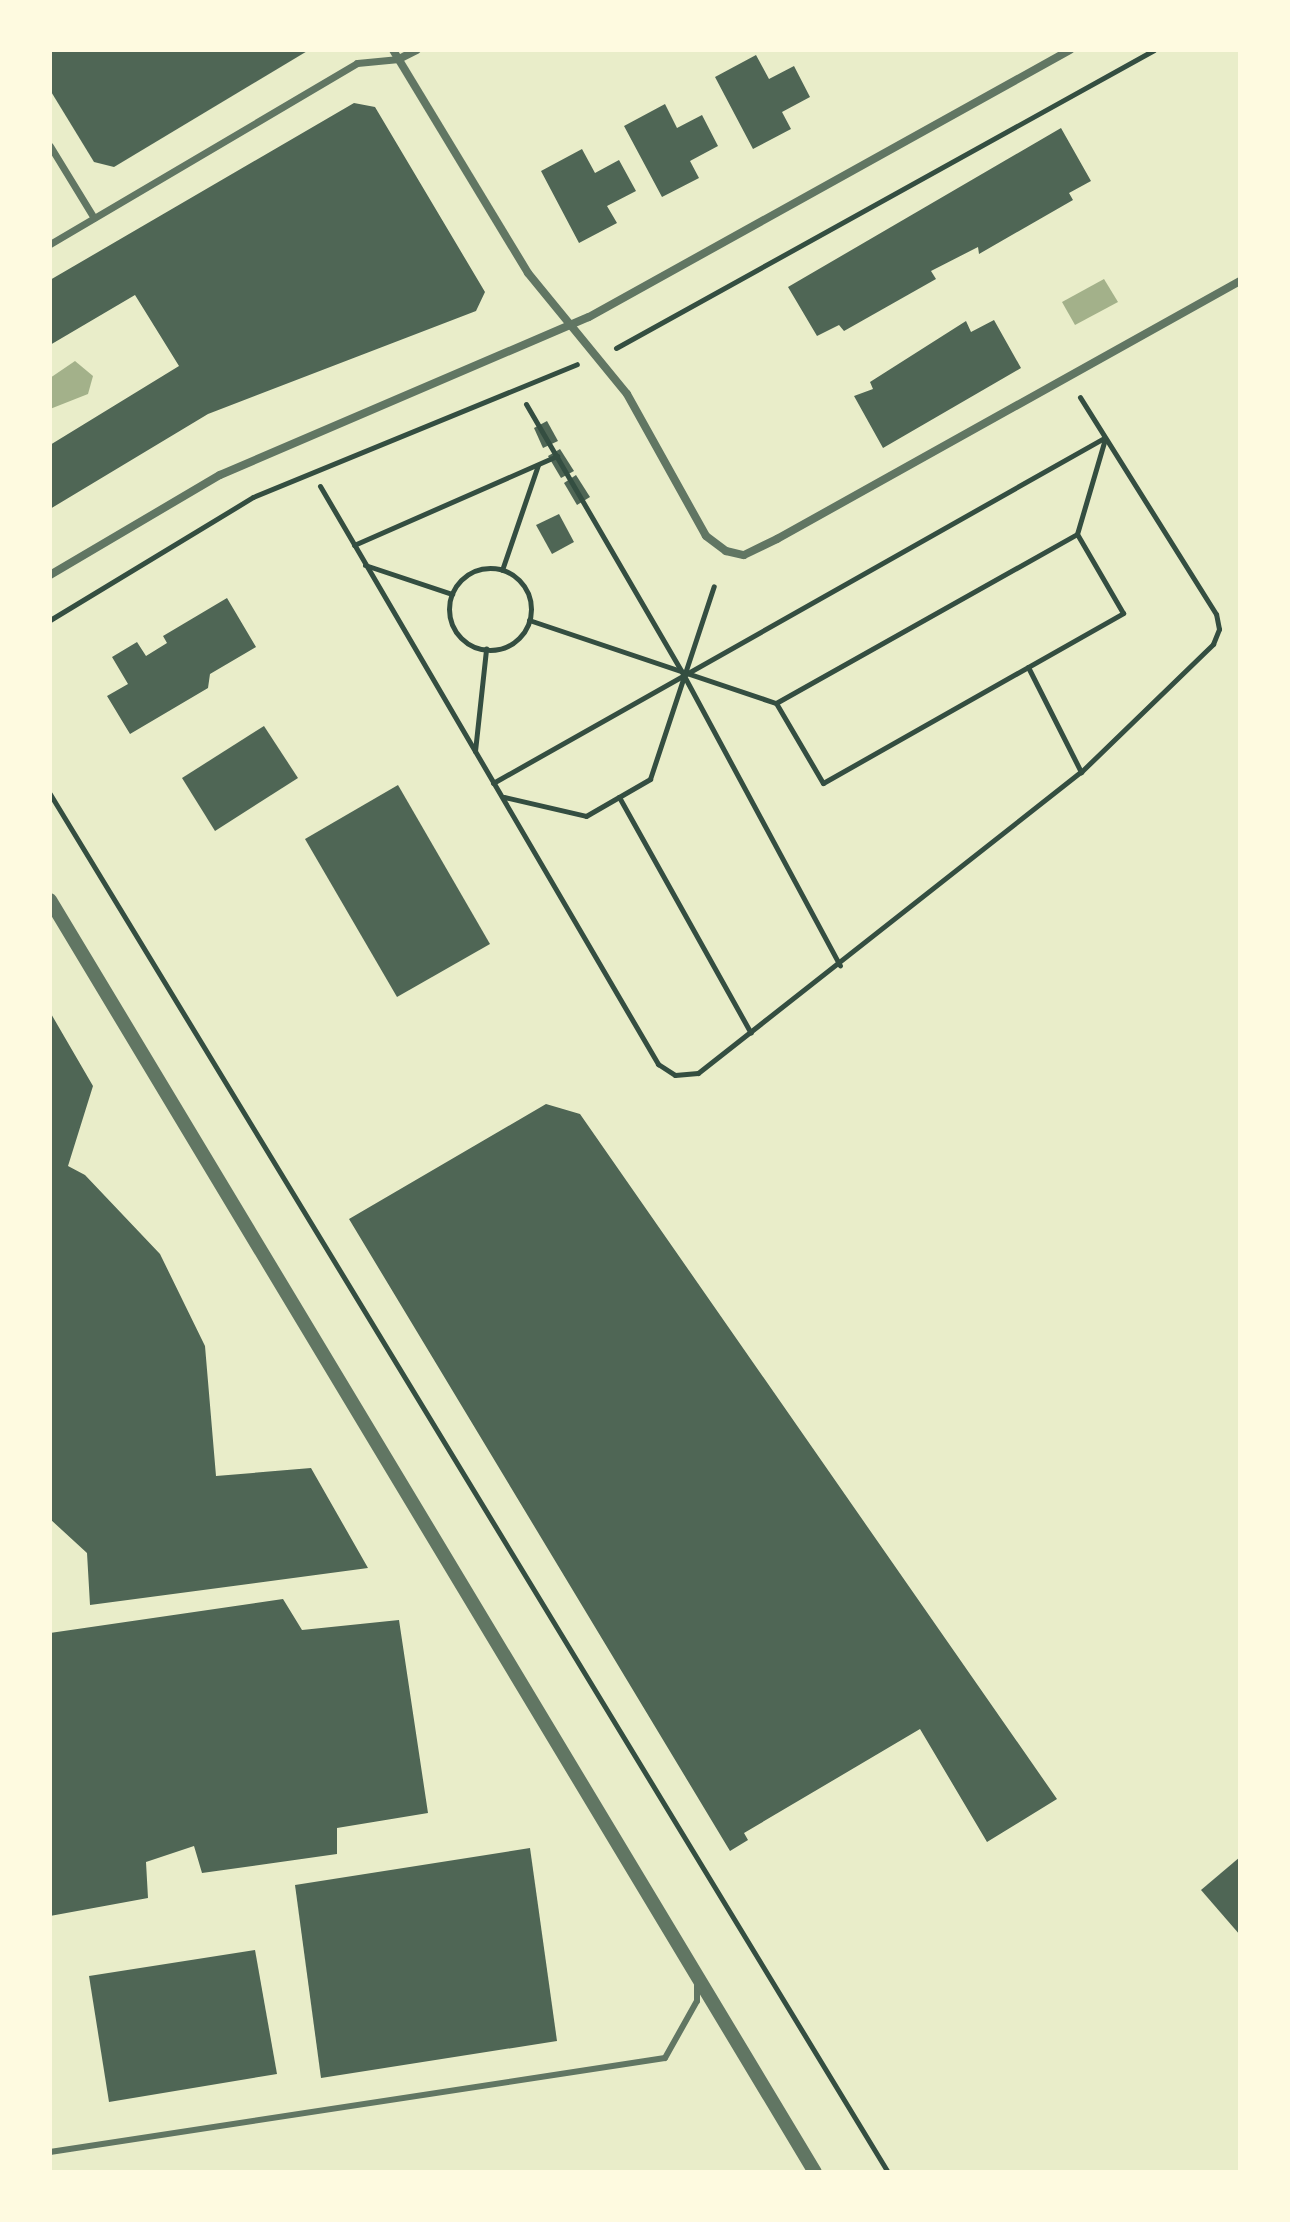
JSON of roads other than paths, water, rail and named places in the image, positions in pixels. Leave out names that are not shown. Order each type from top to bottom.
[{"type":"street","points":[[393,50],[528,273],[574,324],[627,394],[706,536],[726,551],[744,555],[1240,281]]},
{"type":"street","points":[[50,244],[357,63],[399,59],[417,50]]},
{"type":"street","points":[[50,575],[220,475],[574,324],[1070,50]]},
{"type":"street","points":[[50,146],[94,218]]},
{"type":"street","points":[[50,900],[814,2171]]},
{"type":"lane","points":[[50,2152],[665,2058],[697,2001],[697,1972]]}]
